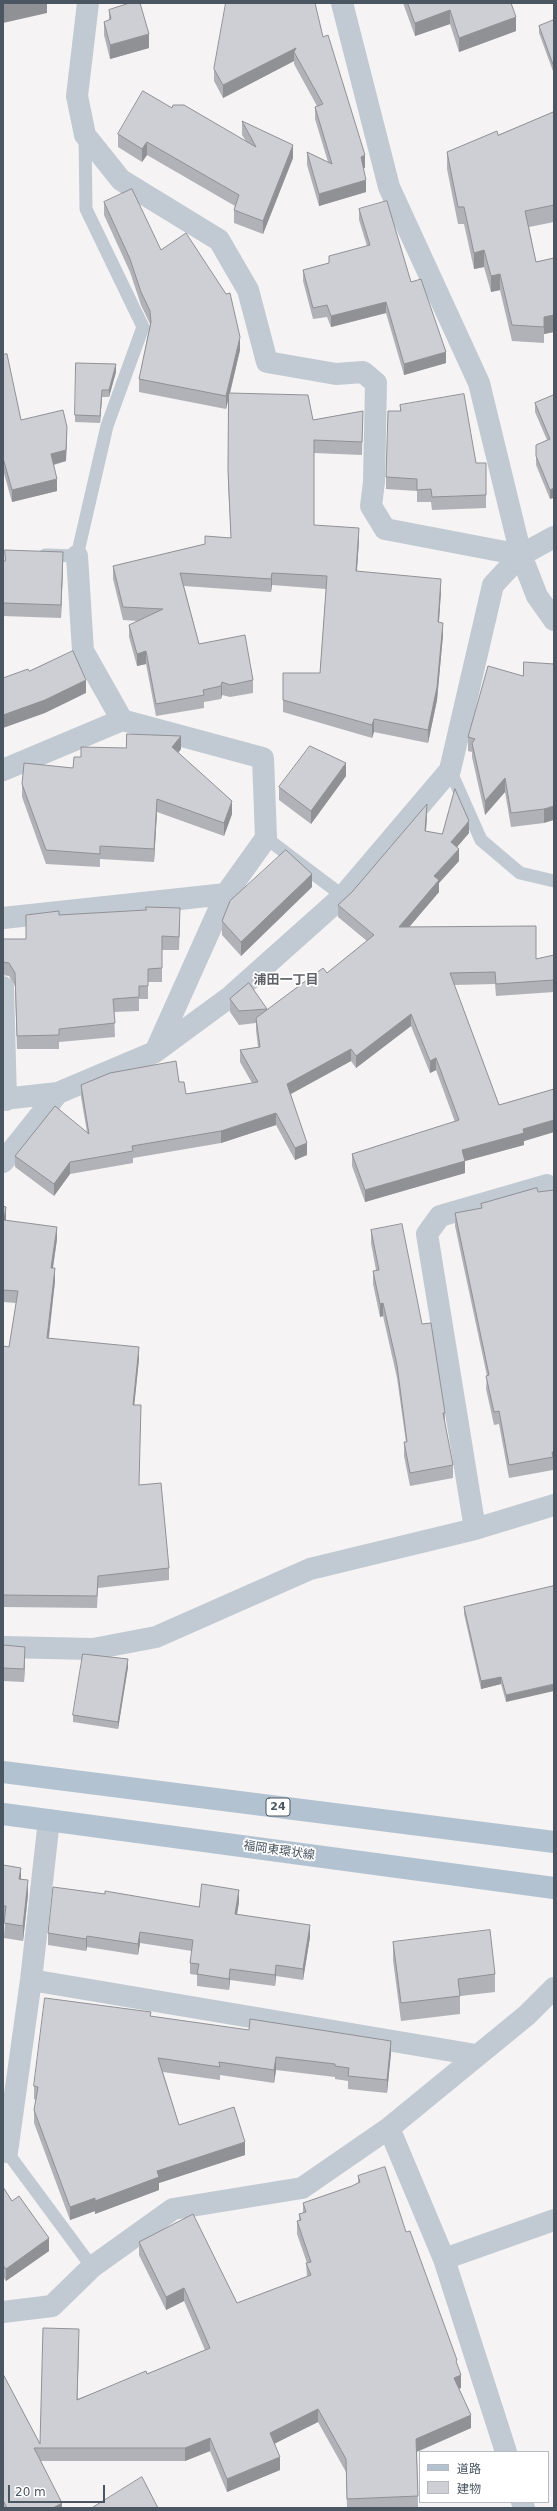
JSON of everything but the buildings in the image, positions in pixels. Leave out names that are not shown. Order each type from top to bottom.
[{"type":"main road","name":"24","points":[[3,1772],[554,1842]]},
{"type":"main road","name":"福岡東環状線","points":[[3,1814],[554,1888]]},
{"type":"street","points":[[88,3],[76,96],[85,135],[121,180],[219,240],[248,290],[267,362],[336,374],[363,372],[376,383],[374,482],[372,506],[385,529],[521,555]]},
{"type":"street","points":[[342,3],[389,187],[479,383],[521,555],[537,596],[554,620]]},
{"type":"street","points":[[3,987],[5,1100],[58,1093],[155,1052],[230,996],[343,896],[450,770],[493,586],[521,555],[554,537]]},
{"type":"street","points":[[77,556],[83,651],[122,720]]},
{"type":"street","points":[[3,770],[122,720],[263,758],[266,838],[226,894],[155,1052]]},
{"type":"street","points":[[3,918],[226,894]]},
{"type":"street","points":[[3,1162],[58,1093]]},
{"type":"street","points":[[475,1529],[427,1234],[440,1216],[547,1184],[554,1191]]},
{"type":"street","points":[[3,1647],[93,1649],[156,1637],[310,1569],[475,1529],[554,1505]]},
{"type":"street","points":[[7,2152],[9,2080],[31,1980],[49,1820]]},
{"type":"street","points":[[31,1980],[476,2055]]},
{"type":"street","points":[[3,2312],[52,2306],[92,2267],[173,2209],[302,2188],[389,2128],[476,2055],[527,2015],[554,1988]]},
{"type":"street","points":[[389,2128],[444,2259],[506,2451]]},
{"type":"street","points":[[444,2259],[554,2220]]},
{"type":"lane","points":[[32,555],[77,556],[107,426],[143,328],[86,210],[85,135]]},
{"type":"lane","points":[[450,770],[481,840],[520,873],[554,881]]},
{"type":"lane","points":[[266,838],[343,896]]},
{"type":"lane","points":[[7,2152],[92,2267]]},
{"type":"district","name":"浦田一丁目","points":[[286,981]]}]
